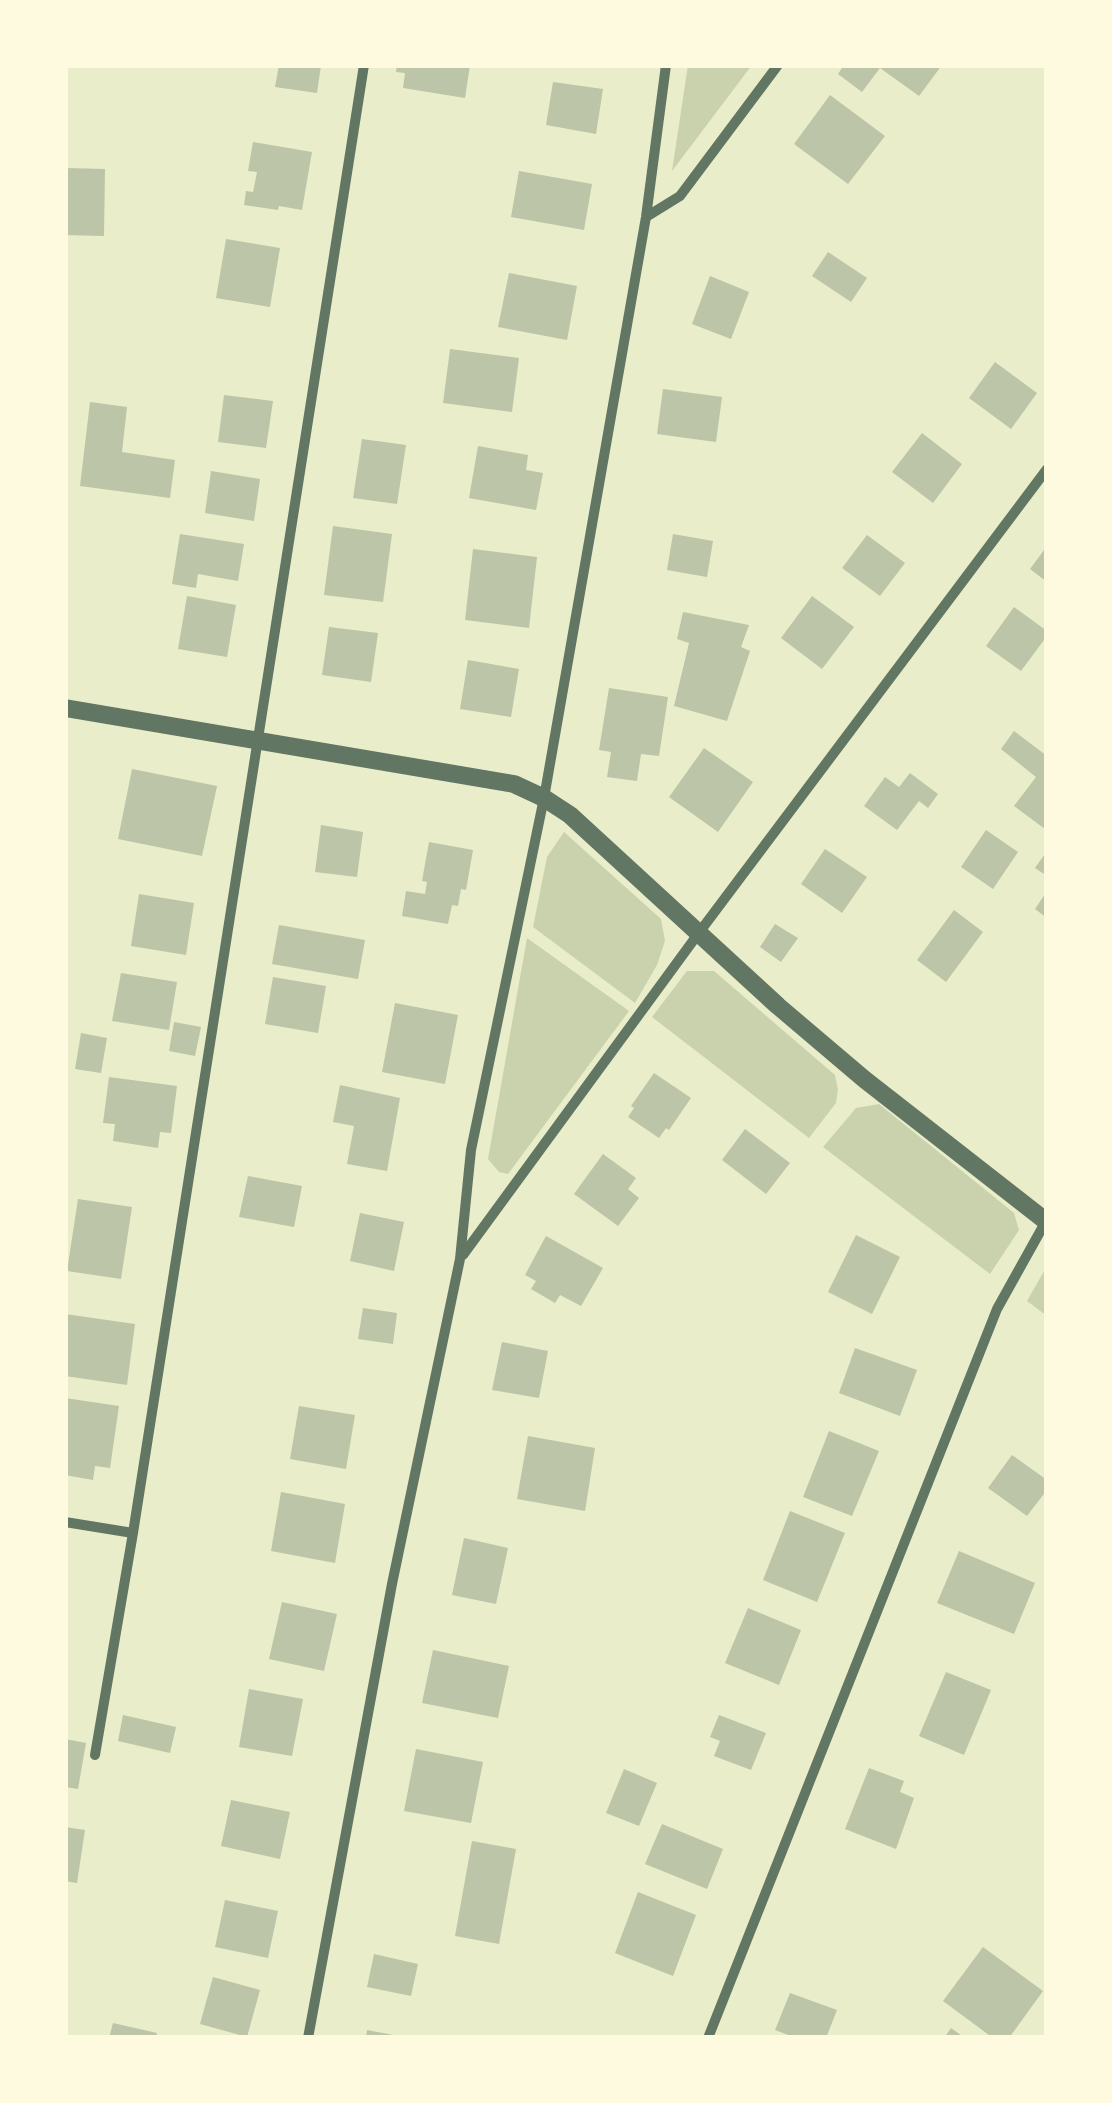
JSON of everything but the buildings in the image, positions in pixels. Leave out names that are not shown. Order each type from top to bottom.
[{"type":"street","points":[[95,1754],[364,65]]},
{"type":"street","points":[[308,2038],[392,1584],[460,1259],[471,1150],[544,798],[646,216],[666,65]]},
{"type":"street","points":[[646,216],[680,196],[778,65]]},
{"type":"street","points":[[460,1259],[698,934],[1047,470]]},
{"type":"street","points":[[70,709],[514,784],[544,798],[570,815],[778,1006],[1047,1221],[997,1309],[708,2038]]},
{"type":"street","points":[[65,1522],[133,1533]]},
{"type":"green space","points":[[688,65],[752,65],[672,171]]},
{"type":"green space","points":[[564,832],[661,919],[665,941],[657,965],[635,1003],[533,927],[547,857]]},
{"type":"green space","points":[[527,938],[629,1011],[508,1174],[499,1172],[488,1159]]},
{"type":"green space","points":[[687,971],[714,971],[835,1075],[836,1103],[809,1138],[652,1017]]},
{"type":"green space","points":[[879,1104],[1014,1213],[1019,1230],[990,1274],[823,1147],[856,1108]]},
{"type":"green space","points":[[1047,1266],[1047,1316],[1027,1301]]}]
